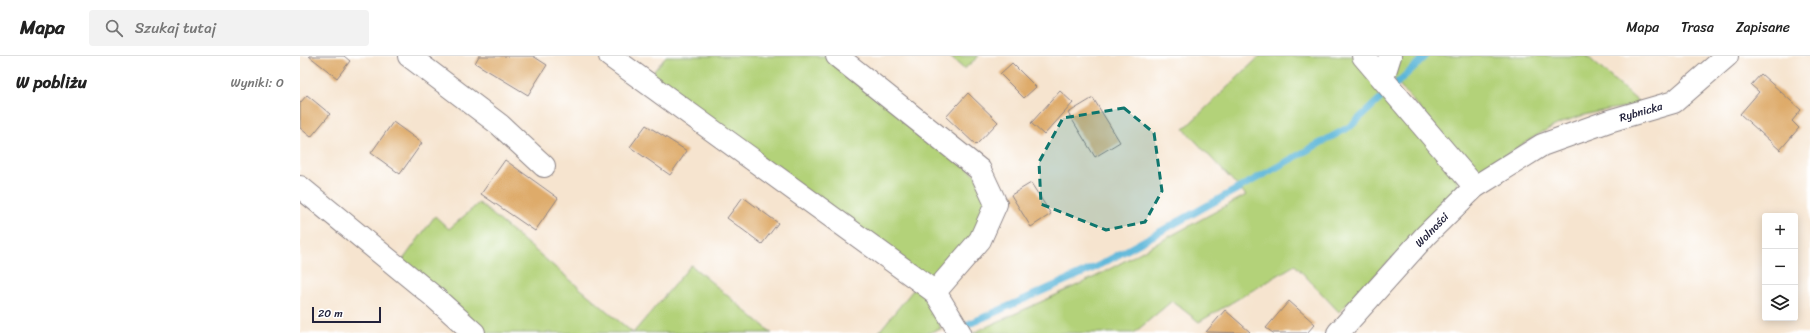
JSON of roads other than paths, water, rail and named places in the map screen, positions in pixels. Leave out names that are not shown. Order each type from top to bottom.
[{"type":"street","points":[[409,56],[500,125],[544,166]]},
{"type":"street","points":[[610,56],[935,292],[960,333]]},
{"type":"street","points":[[837,56],[980,170],[996,204],[980,240],[935,292]]},
{"type":"street","points":[[1363,56],[1475,187]]},
{"type":"street","points":[[1383,78],[1390,56]]},
{"type":"street","name":"Rybnicka","points":[[1542,145],[1609,121],[1674,102],[1727,56]]},
{"type":"street","name":"Wolności","points":[[1338,333],[1426,235],[1475,187],[1542,145]]},
{"type":"street","points":[[300,187],[433,296],[474,333]]},
{"type":"waterway","points":[[960,328],[1098,266],[1351,126],[1426,56]]}]
